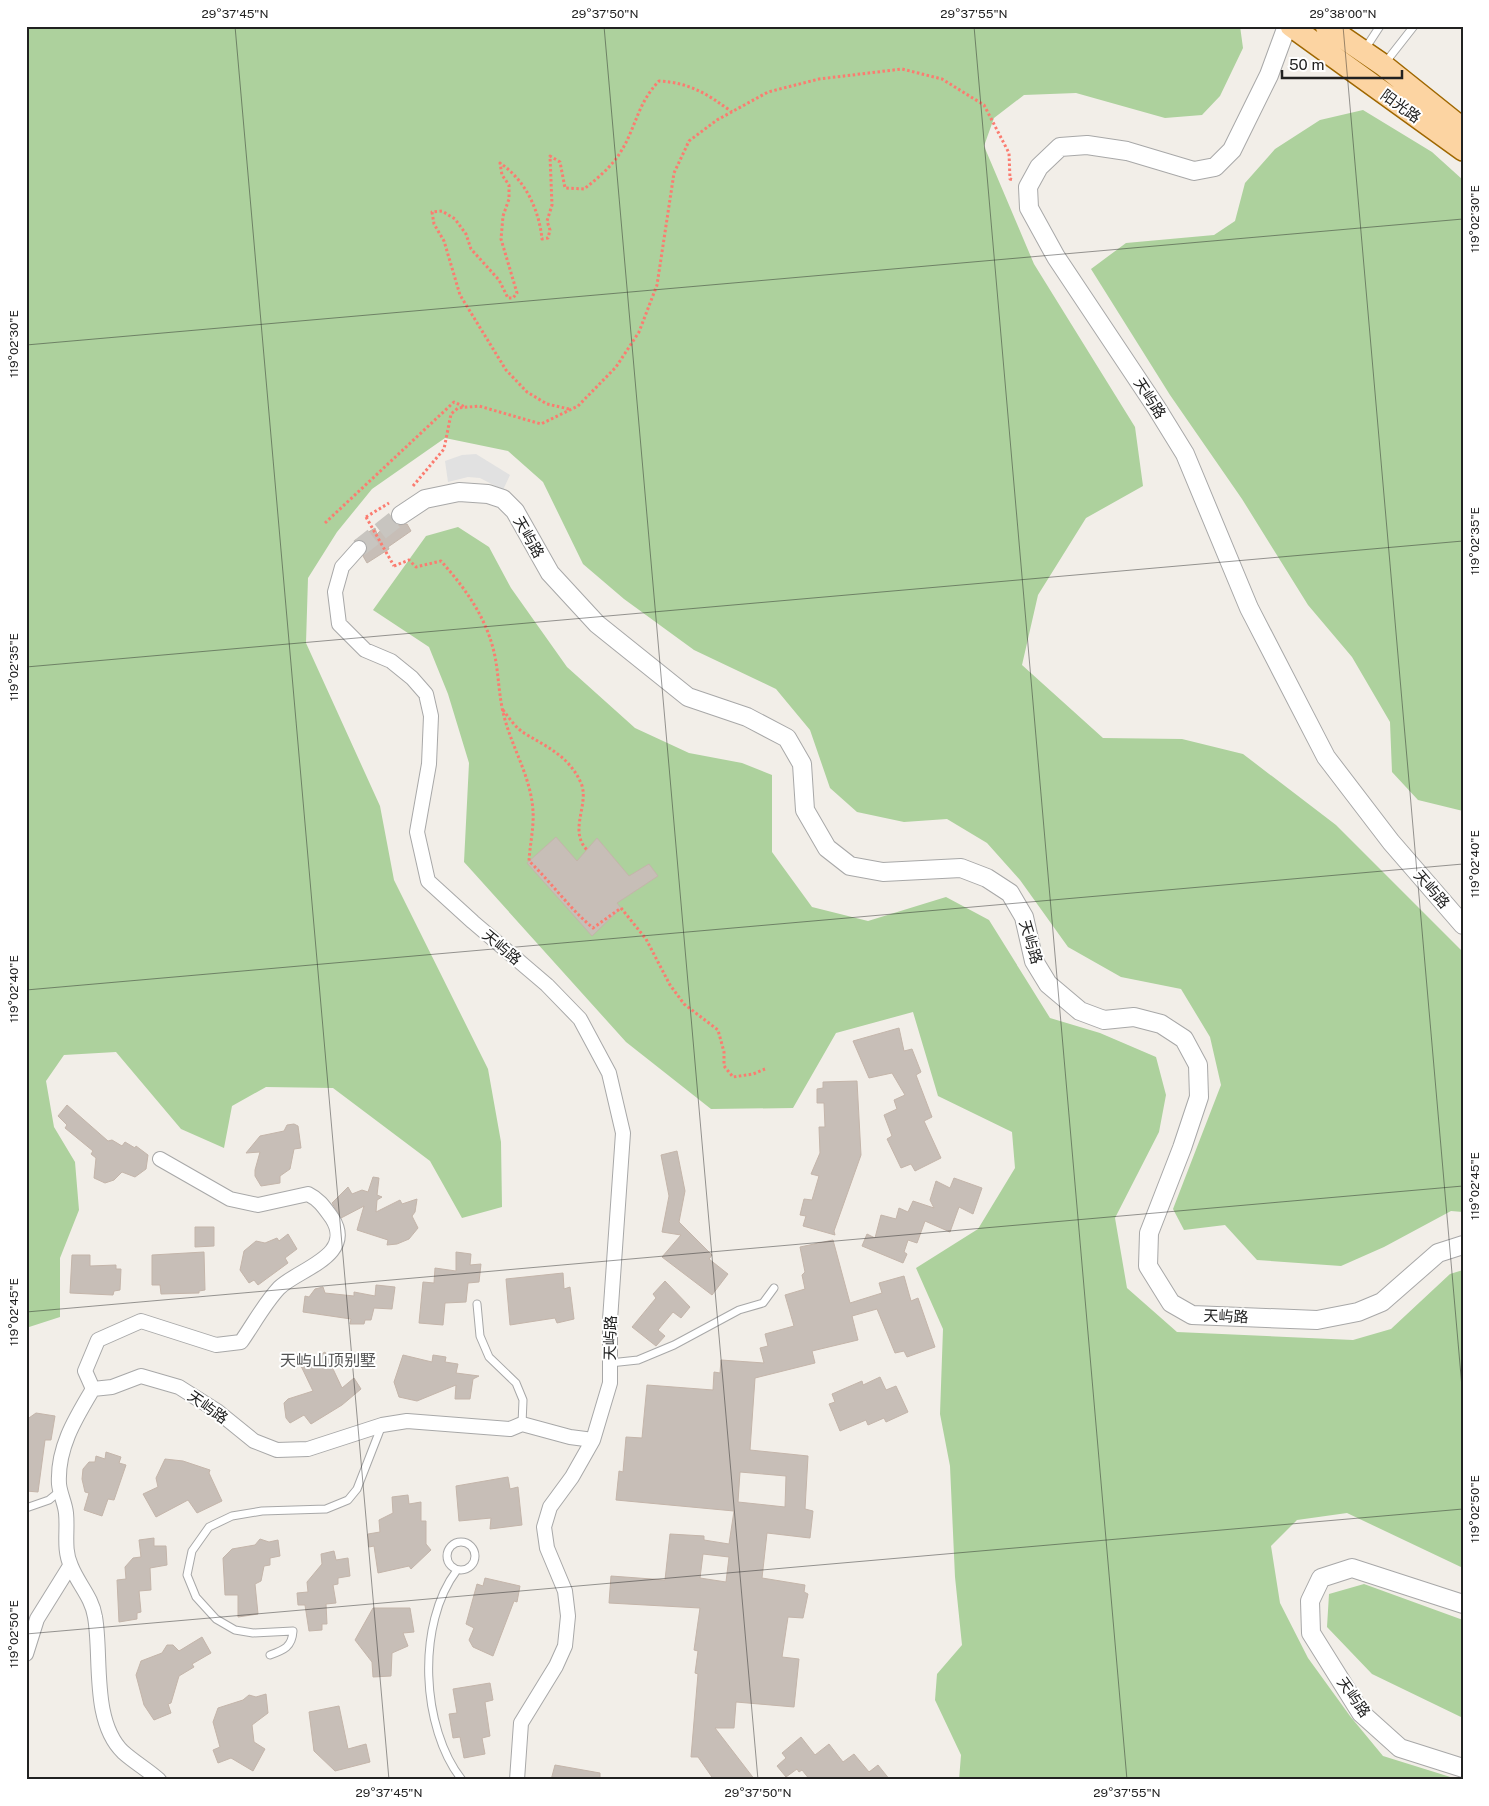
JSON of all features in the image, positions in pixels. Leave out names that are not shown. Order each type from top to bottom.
[{"type":"main road","name":"阳光路","points":[[1289,26],[1463,150]]},
{"type":"main road","name":"阳光路","points":[[1326,26],[1383,65],[1463,129]]},
{"type":"street","points":[[1028,187],[1039,167],[1060,147],[1087,145],[1127,152],[1194,171],[1215,168],[1232,150],[1269,75],[1289,26]]},
{"type":"street","name":"天屿路","points":[[1028,187],[1029,208],[1056,257],[1185,454],[1249,608],[1326,757],[1391,842],[1463,925]]},
{"type":"street","name":"天屿路","points":[[398,507],[459,492],[488,494],[503,499],[515,511],[550,573],[597,624],[688,697],[747,717],[787,738],[802,764],[806,810],[827,848],[850,866],[883,872],[962,868],[987,878],[1010,893],[1024,917],[1034,961],[1048,984],[1080,1011],[1104,1020],[1134,1017],[1161,1024],[1184,1040],[1198,1065],[1199,1097],[1182,1148],[1149,1233],[1148,1266],[1171,1303],[1192,1315],[1317,1320],[1358,1312],[1382,1302],[1438,1253],[1463,1244]]},
{"type":"street","name":"天屿路","points":[[93,1389],[112,1388],[141,1376],[179,1387],[217,1411],[254,1441],[277,1450],[308,1449],[382,1425],[407,1421],[510,1429],[522,1424],[570,1437],[593,1440],[610,1383],[610,1320],[623,1133],[609,1073],[580,1019],[547,985],[428,881],[417,832],[428,764],[431,716],[426,694],[412,678],[391,661],[365,650],[339,624],[335,592],[342,567],[359,548]]},
{"type":"street","points":[[159,1780],[122,1751],[108,1727],[99,1689],[95,1616],[86,1591],[70,1566],[66,1542],[66,1512],[60,1491],[60,1456],[73,1422],[93,1389],[85,1371],[98,1340],[141,1321],[216,1346],[241,1342],[280,1288],[330,1254],[337,1240],[334,1222],[320,1200],[308,1194],[258,1205],[230,1199],[160,1159]]},
{"type":"street","points":[[517,1780],[521,1723],[556,1666],[565,1646],[567,1623],[565,1592],[547,1548],[544,1527],[550,1507],[572,1477],[593,1440]]},
{"type":"street","points":[[26,1654],[37,1619],[70,1566]]},
{"type":"street","name":"天屿路","points":[[1463,1604],[1352,1568],[1322,1578],[1310,1602],[1311,1633],[1362,1713],[1400,1748],[1463,1768]]},
{"type":"lane","points":[[1363,52],[1380,26]]},
{"type":"lane","points":[[1383,65],[1414,26]]},
{"type":"lane","points":[[610,1364],[638,1360],[674,1345],[739,1310],[763,1303],[774,1288]]},
{"type":"lane","points":[[477,1304],[480,1336],[490,1357],[516,1384],[523,1400],[522,1424]]},
{"type":"lane","points":[[270,1655],[286,1650],[293,1640],[293,1631],[253,1633],[234,1630],[216,1620],[196,1597],[187,1575],[192,1551],[208,1527],[232,1516],[262,1511],[326,1509],[348,1500],[357,1489],[382,1425]]},
{"type":"lane","points":[[26,1508],[49,1500],[60,1491]]},
{"type":"lane","points":[[457,1542],[467,1543],[474,1549],[476,1559],[467,1570],[457,1570],[448,1561],[448,1552],[457,1542]]},
{"type":"lane","points":[[457,1570],[440,1603],[433,1628],[429,1686],[441,1744],[450,1765],[462,1780]]},
{"type":"path","points":[[410,489],[444,449],[451,414],[458,408],[479,406],[541,424],[578,406],[616,367],[639,332],[657,286],[674,173],[690,141],[732,112],[768,92],[819,79],[902,70],[942,79],[984,105],[1009,153],[1010,179],[1028,187]]},
{"type":"path","points":[[571,410],[560,409],[527,392],[506,370],[460,296],[444,241],[434,224],[432,212],[442,212],[455,219],[466,234],[471,248],[499,280],[508,298],[513,298],[517,293],[501,239],[503,216],[509,199],[509,185],[502,176],[500,163],[519,179],[535,208],[542,239],[548,238],[547,221],[552,205],[550,156],[560,162],[564,171],[565,188],[584,189],[612,164],[621,152],[647,94],[659,81],[681,82],[708,94],[732,112]]},
{"type":"path","points":[[325,523],[454,402],[465,408]]},
{"type":"path","points":[[398,507],[366,517],[394,566],[409,560],[416,567],[441,560],[462,585],[477,609],[493,649],[502,710],[509,734],[521,760],[533,811],[530,861],[553,884],[573,911],[593,928],[620,908],[646,939],[670,985],[684,1004],[718,1030],[724,1052],[724,1066],[733,1077],[752,1074],[765,1069]]},
{"type":"path","points":[[502,710],[522,732],[546,744],[566,761],[582,784],[579,836],[587,850]]},
{"type":"green space","points":[[26,26],[1240,26],[1243,48],[1220,96],[1202,115],[1165,118],[1076,93],[1024,95],[994,118],[984,146],[1034,264],[1135,427],[1143,486],[1086,518],[1038,595],[1022,665],[1103,738],[1182,739],[1243,754],[1336,825],[1463,952],[1463,1212],[1451,1211],[1384,1247],[1341,1266],[1257,1260],[1225,1225],[1184,1230],[1173,1209],[1221,1085],[1210,1037],[1181,989],[1121,977],[1068,947],[1020,880],[987,843],[947,819],[904,822],[857,812],[830,788],[810,730],[776,689],[694,650],[624,599],[583,564],[543,482],[508,451],[445,438],[372,489],[337,532],[308,578],[306,643],[380,806],[394,880],[488,1069],[501,1142],[502,1207],[462,1218],[430,1161],[333,1088],[266,1087],[232,1106],[224,1148],[181,1129],[116,1052],[64,1055],[46,1081],[54,1127],[75,1162],[79,1210],[60,1258],[60,1317],[26,1328],[26,1206],[29,1196],[26,1189]]},
{"type":"green space","points":[[1363,110],[1432,152],[1463,180],[1463,811],[1418,800],[1392,772],[1390,722],[1352,657],[1308,605],[1242,499],[1170,395],[1091,269],[1126,243],[1214,235],[1235,221],[1245,183],[1275,149],[1320,120]]},
{"type":"green space","points":[[458,527],[489,547],[511,588],[567,667],[635,728],[689,753],[742,763],[772,775],[772,852],[812,907],[868,921],[946,897],[989,920],[1050,1018],[1100,1033],[1156,1057],[1166,1095],[1159,1132],[1115,1218],[1127,1288],[1177,1332],[1353,1340],[1391,1329],[1450,1274],[1463,1270],[1463,1568],[1347,1513],[1297,1520],[1271,1546],[1280,1603],[1308,1658],[1350,1716],[1383,1756],[1460,1780],[959,1780],[961,1755],[935,1700],[937,1674],[962,1645],[955,1577],[950,1466],[940,1414],[943,1329],[916,1268],[978,1229],[1015,1168],[1012,1132],[938,1096],[913,1012],[836,1033],[793,1108],[711,1109],[626,1042],[464,862],[469,763],[448,694],[429,647],[373,610],[426,536]]},
{"type":"green space","points":[[1364,1584],[1463,1620],[1463,1718],[1372,1674],[1327,1627],[1329,1594]]},
{"type":"shaded area","points":[[476,454],[510,475],[503,490],[480,478],[468,477],[448,482],[445,461],[462,455]]},
{"type":"building","points":[[392,520],[397,525],[407,524],[411,531],[388,547],[389,549],[367,563],[363,556],[367,550],[367,545],[361,540],[354,541],[375,528],[377,534]]},
{"type":"building","points":[[556,837],[577,861],[597,838],[629,876],[649,864],[658,876],[617,903],[621,908],[592,936],[527,863]]},
{"type":"building","points":[[899,1028],[904,1051],[912,1049],[921,1072],[916,1075],[932,1117],[924,1121],[941,1158],[915,1171],[911,1164],[901,1168],[887,1139],[892,1136],[884,1115],[897,1109],[894,1100],[905,1095],[892,1073],[869,1078],[853,1041]]},
{"type":"building","points":[[857,1081],[861,1155],[834,1231],[835,1235],[803,1226],[806,1216],[800,1215],[804,1199],[812,1200],[819,1176],[811,1174],[820,1153],[819,1127],[825,1127],[824,1103],[817,1103],[817,1089],[823,1088],[823,1082]]},
{"type":"building","points":[[67,1105],[108,1141],[112,1140],[122,1146],[125,1142],[135,1148],[136,1146],[148,1155],[146,1169],[135,1177],[122,1172],[114,1180],[105,1183],[94,1178],[96,1158],[91,1154],[93,1151],[65,1128],[67,1125],[58,1116]]},
{"type":"building","points":[[294,1124],[298,1126],[301,1148],[294,1149],[290,1169],[280,1176],[280,1183],[261,1186],[255,1176],[260,1152],[246,1153],[260,1136],[284,1131],[287,1125]]},
{"type":"building","points":[[677,1151],[685,1191],[679,1222],[712,1255],[709,1259],[728,1274],[712,1295],[662,1257],[681,1235],[662,1232],[669,1196],[661,1155]]},
{"type":"building","points":[[373,1177],[379,1178],[377,1195],[382,1197],[377,1200],[376,1212],[400,1200],[402,1204],[417,1199],[415,1212],[412,1216],[418,1228],[409,1239],[397,1244],[387,1245],[388,1240],[357,1230],[364,1206],[341,1218],[332,1203],[348,1187],[352,1194],[362,1190],[368,1192]]},
{"type":"building","points":[[954,1178],[982,1188],[973,1214],[959,1207],[950,1232],[925,1221],[917,1243],[908,1240],[904,1252],[907,1254],[903,1263],[862,1246],[867,1234],[875,1238],[881,1215],[896,1219],[899,1208],[908,1212],[913,1201],[934,1208],[930,1200],[936,1181],[950,1188]]},
{"type":"building","points":[[195,1227],[214,1227],[214,1246],[195,1247]]},
{"type":"building","points":[[288,1234],[297,1249],[285,1258],[288,1263],[258,1285],[254,1280],[249,1283],[240,1270],[244,1251],[256,1241],[265,1243],[277,1238],[279,1241]]},
{"type":"building","points":[[833,1240],[850,1303],[882,1293],[879,1283],[904,1276],[911,1301],[918,1298],[935,1347],[907,1357],[904,1351],[895,1353],[877,1309],[852,1316],[858,1340],[812,1351],[815,1363],[755,1378],[750,1450],[808,1456],[805,1509],[813,1511],[810,1538],[767,1533],[762,1578],[805,1585],[804,1592],[808,1594],[803,1618],[788,1617],[782,1657],[799,1659],[794,1707],[736,1702],[734,1728],[715,1728],[755,1780],[714,1780],[698,1757],[691,1757],[698,1674],[695,1673],[698,1651],[694,1650],[700,1608],[609,1603],[611,1576],[665,1580],[670,1534],[704,1536],[704,1540],[729,1544],[734,1511],[616,1500],[619,1471],[623,1472],[626,1437],[642,1438],[647,1385],[713,1390],[714,1372],[720,1373],[721,1360],[764,1363],[760,1348],[768,1346],[765,1334],[794,1326],[785,1295],[805,1289],[802,1275],[805,1272],[800,1247]],"holes":[[[740,1472],[786,1476],[785,1507],[738,1502]],[[703,1554],[729,1557],[726,1582],[700,1578]]]},
{"type":"building","points":[[204,1252],[205,1290],[199,1291],[199,1293],[161,1294],[160,1285],[152,1285],[152,1255]]},
{"type":"building","points":[[456,1252],[471,1254],[470,1265],[481,1264],[479,1282],[468,1283],[466,1302],[445,1303],[443,1325],[419,1323],[423,1282],[434,1283],[435,1268],[456,1271]]},
{"type":"building","points":[[72,1255],[90,1255],[90,1266],[116,1265],[116,1269],[121,1269],[120,1290],[114,1291],[113,1295],[70,1293]]},
{"type":"building","points":[[563,1273],[564,1289],[570,1287],[574,1319],[557,1323],[555,1318],[510,1325],[506,1279]]},
{"type":"building","points":[[665,1281],[690,1307],[681,1318],[673,1312],[658,1330],[665,1336],[656,1346],[632,1327],[656,1298],[653,1294]]},
{"type":"building","points":[[376,1285],[395,1287],[392,1309],[374,1308],[371,1320],[365,1320],[364,1324],[350,1324],[351,1319],[303,1312],[305,1296],[309,1297],[315,1289],[323,1287],[325,1293],[354,1296],[354,1292],[375,1296]]},
{"type":"building","points":[[325,1352],[342,1388],[354,1378],[361,1389],[342,1405],[311,1424],[304,1415],[290,1423],[286,1418],[284,1403],[288,1399],[313,1391],[301,1366]]},
{"type":"building","points":[[403,1355],[432,1362],[433,1355],[446,1357],[445,1362],[458,1364],[456,1373],[479,1376],[473,1379],[470,1399],[455,1399],[456,1385],[417,1401],[399,1397],[394,1382]]},
{"type":"building","points":[[880,1377],[886,1390],[896,1386],[908,1412],[886,1422],[884,1418],[868,1425],[866,1420],[840,1431],[829,1404],[835,1402],[832,1394],[862,1381],[863,1385]]},
{"type":"building","points":[[36,1413],[55,1416],[51,1440],[45,1440],[38,1492],[26,1491],[26,1420]]},
{"type":"building","points":[[106,1452],[121,1457],[119,1463],[126,1465],[114,1500],[108,1499],[102,1516],[84,1510],[89,1493],[85,1492],[82,1479],[83,1469],[89,1462],[95,1462],[96,1456],[105,1459]]},
{"type":"building","points":[[165,1459],[183,1461],[210,1470],[209,1473],[222,1501],[197,1513],[188,1500],[156,1517],[143,1494],[158,1487],[156,1478]]},
{"type":"building","points":[[508,1477],[510,1489],[518,1487],[522,1525],[490,1529],[491,1518],[459,1521],[456,1486]]},
{"type":"building","points":[[408,1495],[409,1504],[421,1502],[421,1521],[426,1521],[426,1544],[431,1550],[411,1569],[409,1566],[378,1573],[374,1546],[369,1547],[368,1534],[380,1532],[379,1520],[393,1513],[392,1497]]},
{"type":"building","points":[[154,1538],[154,1546],[166,1546],[167,1565],[150,1568],[151,1590],[139,1591],[141,1612],[137,1613],[137,1619],[119,1622],[117,1580],[126,1579],[125,1567],[133,1558],[141,1557],[139,1540]]},
{"type":"building","points":[[260,1539],[269,1542],[278,1540],[280,1556],[270,1558],[270,1565],[264,1566],[261,1581],[255,1584],[258,1614],[238,1617],[238,1595],[225,1595],[223,1558],[232,1549],[255,1545]]},
{"type":"building","points":[[334,1551],[336,1560],[348,1558],[350,1576],[338,1578],[338,1584],[333,1585],[336,1603],[326,1604],[327,1624],[322,1624],[322,1630],[309,1631],[305,1605],[298,1605],[297,1593],[308,1592],[307,1582],[322,1564],[321,1554]]},
{"type":"building","points":[[485,1578],[520,1586],[517,1602],[514,1601],[493,1656],[473,1647],[469,1640],[474,1628],[466,1624],[477,1584],[483,1586]]},
{"type":"building","points":[[373,1608],[410,1608],[414,1632],[403,1633],[408,1646],[392,1653],[391,1676],[373,1677],[372,1662],[355,1640]]},
{"type":"building","points":[[202,1637],[211,1653],[192,1664],[194,1667],[179,1676],[171,1703],[168,1704],[171,1713],[154,1720],[144,1705],[136,1675],[141,1661],[162,1653],[167,1645],[173,1645],[179,1651]]},
{"type":"building","points":[[490,1683],[493,1700],[485,1702],[490,1736],[482,1738],[485,1754],[464,1758],[460,1737],[453,1738],[449,1714],[457,1713],[453,1689]]},
{"type":"building","points":[[266,1694],[268,1713],[252,1725],[254,1742],[265,1749],[253,1771],[231,1758],[218,1763],[213,1750],[220,1747],[213,1722],[218,1708],[243,1700],[249,1695],[256,1697]]},
{"type":"building","points":[[339,1706],[348,1749],[366,1744],[370,1762],[335,1771],[314,1751],[309,1712]]},
{"type":"building","points":[[801,1737],[815,1755],[829,1744],[843,1762],[854,1754],[869,1772],[878,1765],[890,1780],[810,1780],[802,1770],[799,1772],[797,1769],[786,1777],[777,1766],[786,1758],[782,1753]]},
{"type":"building","points":[[555,1765],[600,1773],[600,1780],[551,1780]]},
{"type":"tunnel","points":[[359,548],[401,515]]},
{"type":"district","name":"天屿山顶别墅","points":[[328,1360]]}]
